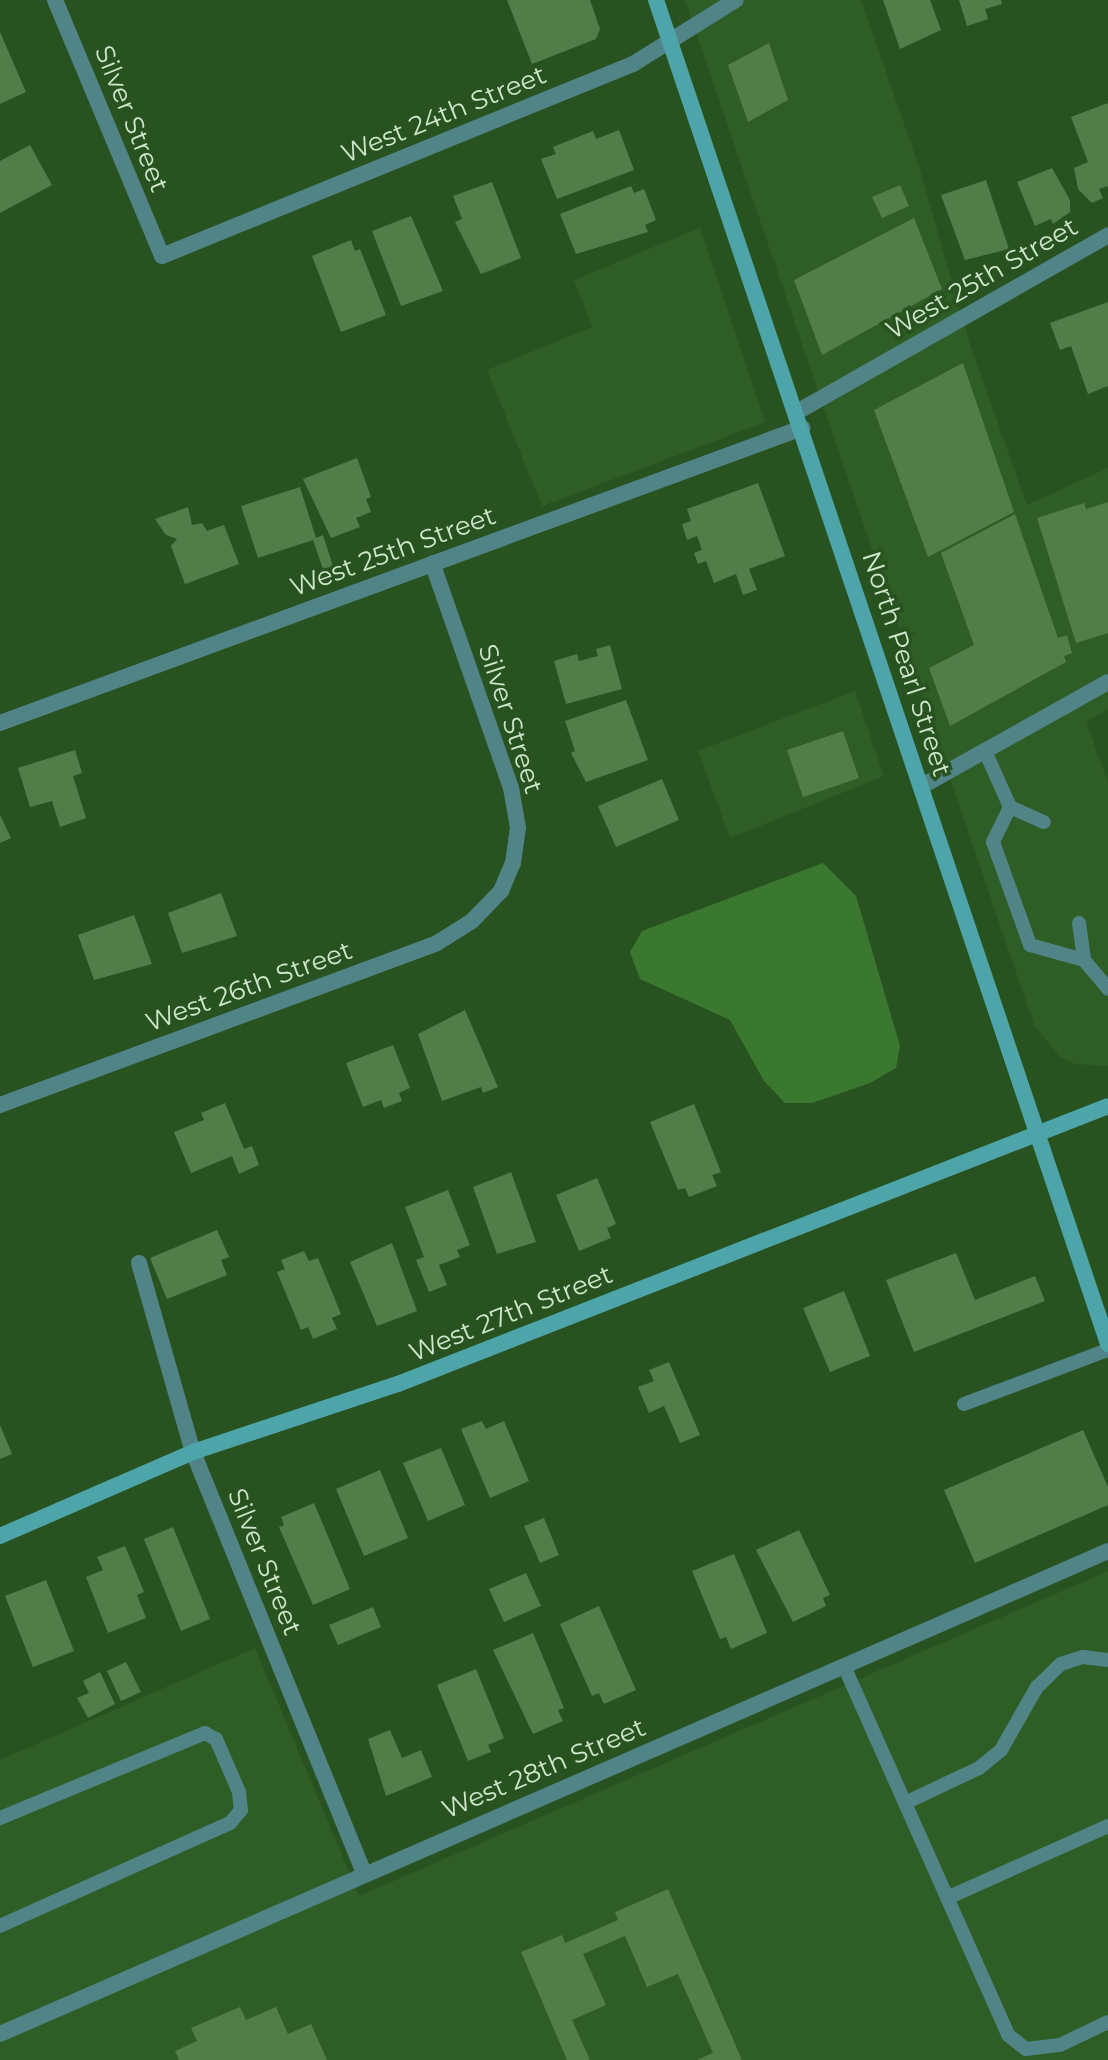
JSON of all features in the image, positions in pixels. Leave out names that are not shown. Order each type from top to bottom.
[{"type":"street","name":"Silver Street","points":[[55,0],[162,256]]},
{"type":"street","name":"North Pearl Street","points":[[656,0],[800,420],[1108,1347]]},
{"type":"street","name":"West 24th Street","points":[[162,256],[633,64],[669,38],[736,0]]},
{"type":"street","name":"West 25th Street","points":[[0,723],[432,563],[800,420],[1108,235]]},
{"type":"street","name":"Silver Street","points":[[432,563],[511,788],[518,828],[513,863],[501,891]]},
{"type":"street","points":[[922,786],[1108,682]]},
{"type":"street","name":"West 26th Street","points":[[0,1105],[437,943],[472,921],[501,891]]},
{"type":"street","name":"West 27th Street","points":[[0,1536],[193,1452],[398,1384],[1037,1130],[1108,1106]]},
{"type":"street","name":"Silver Street","points":[[139,1263],[193,1452],[364,1874]]},
{"type":"street","name":"West 28th Street","points":[[0,2034],[1108,1551]]},
{"type":"lane","points":[[985,751],[1010,807],[1044,822]]},
{"type":"lane","points":[[1010,807],[993,842],[1030,945],[1084,960]]},
{"type":"lane","points":[[1079,923],[1084,960],[1108,989]]},
{"type":"lane","points":[[964,1404],[1108,1347]]},
{"type":"lane","points":[[905,1803],[979,1768],[1001,1750],[1037,1687],[1061,1664],[1083,1657],[1108,1660]]},
{"type":"lane","points":[[844,1666],[1008,2035],[1026,2049],[1060,2045],[1108,2022]]},
{"type":"lane","points":[[0,1818],[205,1733],[216,1739],[239,1792],[241,1810],[230,1823],[0,1926]]},
{"type":"lane","points":[[947,1898],[1108,1826]]},
{"type":"shaded area","points":[[685,0],[861,0],[918,164],[969,342],[1027,505],[1108,468],[1108,709],[1086,722],[1108,782],[1108,1066],[1075,1064],[1059,1056],[1034,1025]]},
{"type":"shaded area","points":[[700,228],[765,422],[542,506],[487,370],[592,327],[574,280]]},
{"type":"shaded area","points":[[855,691],[884,776],[730,838],[698,751]]},
{"type":"shaded area","points":[[823,863],[856,896],[900,1046],[896,1068],[870,1083],[812,1103],[785,1103],[764,1081],[730,1020],[640,979],[630,952],[642,931]]},
{"type":"shaded area","points":[[1108,1571],[1108,2060],[0,2060],[0,1760],[255,1648],[359,1896]]},
{"type":"building","points":[[507,0],[590,0],[600,29],[596,39],[532,64]]},
{"type":"building","points":[[883,0],[930,0],[941,30],[900,49]]},
{"type":"building","points":[[959,0],[1001,0],[1002,4],[985,9],[988,19],[967,26]]},
{"type":"building","points":[[0,32],[26,92],[0,104]]},
{"type":"building","points":[[769,43],[788,100],[748,122],[728,65]]},
{"type":"building","points":[[1108,103],[1108,186],[1099,189],[1103,198],[1092,203],[1078,189],[1074,168],[1088,162],[1071,117]]},
{"type":"building","points":[[619,130],[634,170],[557,199],[541,159],[556,154],[553,147],[593,131],[596,139]]},
{"type":"building","points":[[30,145],[52,185],[0,213],[0,161]]},
{"type":"building","points":[[1052,168],[1070,200],[1070,212],[1053,224],[1051,219],[1035,226],[1017,182]]},
{"type":"building","points":[[986,180],[1009,249],[965,260],[941,195]]},
{"type":"building","points":[[492,182],[521,258],[481,274],[455,222],[462,219],[453,196]]},
{"type":"building","points":[[900,185],[909,206],[882,218],[872,197]]},
{"type":"building","points":[[631,186],[634,193],[644,189],[656,220],[645,225],[648,232],[576,254],[560,214]]},
{"type":"building","points":[[411,216],[443,291],[401,306],[372,231]]},
{"type":"building","points":[[914,218],[942,289],[822,355],[794,280]]},
{"type":"building","points":[[351,240],[355,251],[360,249],[386,315],[341,332],[312,256]]},
{"type":"building","points":[[1108,302],[1108,386],[1088,394],[1071,346],[1060,350],[1050,323]]},
{"type":"building","points":[[963,363],[1014,512],[928,557],[874,410]]},
{"type":"building","points":[[357,458],[371,497],[366,499],[371,512],[356,518],[360,527],[331,538],[303,479]]},
{"type":"building","points":[[758,483],[785,556],[749,569],[757,590],[743,595],[736,574],[714,583],[706,561],[698,564],[694,553],[702,550],[697,536],[687,540],[682,524],[691,521],[687,509]]},
{"type":"building","points":[[300,487],[316,538],[323,535],[333,566],[323,569],[313,540],[258,558],[241,506]]},
{"type":"building","points":[[1108,502],[1108,633],[1076,643],[1037,518],[1084,503],[1086,509]]},
{"type":"building","points":[[188,507],[192,525],[202,523],[207,531],[224,525],[239,564],[185,584],[171,546],[177,539],[166,535],[155,519]]},
{"type":"building","points":[[1015,514],[1058,638],[1067,635],[1072,653],[1064,656],[1066,662],[950,726],[929,668],[974,645],[941,553]]},
{"type":"building","points":[[610,645],[622,689],[566,704],[554,661],[577,654],[579,661],[598,656],[596,649]]},
{"type":"building","points":[[626,700],[648,760],[586,782],[571,753],[575,751],[565,721]]},
{"type":"building","points":[[843,731],[859,778],[803,797],[787,750]]},
{"type":"building","points":[[75,750],[82,773],[73,776],[86,818],[60,827],[52,801],[30,807],[18,768]]},
{"type":"building","points":[[662,779],[679,820],[616,847],[598,806]]},
{"type":"building","points":[[0,815],[11,838],[0,843]]},
{"type":"building","points":[[221,893],[237,936],[182,953],[168,913]]},
{"type":"building","points":[[134,915],[152,964],[94,980],[78,935]]},
{"type":"building","points":[[465,1010],[498,1087],[483,1093],[481,1087],[442,1101],[418,1034]]},
{"type":"building","points":[[393,1045],[410,1088],[399,1093],[402,1101],[384,1108],[381,1100],[363,1107],[346,1063]]},
{"type":"building","points":[[225,1103],[244,1149],[252,1146],[259,1165],[239,1174],[232,1156],[191,1173],[174,1132],[204,1120],[201,1113]]},
{"type":"building","points":[[694,1104],[721,1172],[712,1175],[717,1186],[689,1197],[685,1188],[678,1190],[650,1122]]},
{"type":"building","points":[[511,1172],[536,1242],[497,1254],[473,1187]]},
{"type":"building","points":[[597,1178],[616,1224],[607,1228],[611,1238],[579,1251],[556,1195]]},
{"type":"building","points":[[448,1190],[470,1245],[457,1250],[460,1257],[439,1265],[447,1285],[429,1292],[416,1260],[424,1257],[405,1207]]},
{"type":"building","points":[[217,1230],[229,1257],[221,1260],[227,1275],[167,1299],[150,1258]]},
{"type":"building","points":[[392,1243],[417,1311],[377,1326],[350,1262]]},
{"type":"building","points":[[304,1251],[309,1261],[318,1258],[341,1314],[332,1318],[337,1329],[313,1339],[308,1327],[301,1330],[277,1272],[285,1269],[281,1260]]},
{"type":"building","points":[[956,1253],[975,1300],[1035,1276],[1045,1301],[914,1352],[886,1280]]},
{"type":"building","points":[[844,1291],[870,1356],[830,1372],[803,1308]]},
{"type":"building","points":[[669,1362],[700,1435],[680,1443],[664,1406],[649,1413],[638,1387],[654,1381],[649,1370]]},
{"type":"building","points":[[482,1421],[486,1429],[504,1421],[529,1481],[490,1498],[461,1429]]},
{"type":"building","points":[[0,1425],[12,1454],[0,1459]]},
{"type":"building","points":[[1083,1430],[1108,1487],[1108,1505],[975,1563],[944,1490]]},
{"type":"building","points":[[441,1448],[465,1505],[428,1521],[403,1463]]},
{"type":"building","points":[[380,1470],[408,1538],[364,1556],[336,1489]]},
{"type":"building","points":[[314,1503],[350,1589],[313,1605],[279,1527],[284,1525],[281,1517]]},
{"type":"building","points":[[544,1518],[559,1555],[540,1563],[524,1526]]},
{"type":"building","points":[[173,1527],[210,1619],[181,1631],[144,1539]]},
{"type":"building","points":[[799,1530],[830,1595],[823,1598],[826,1606],[793,1622],[756,1550]]},
{"type":"building","points":[[125,1546],[144,1592],[137,1595],[146,1618],[108,1633],[86,1577],[103,1570],[97,1557]]},
{"type":"building","points":[[734,1554],[767,1633],[731,1649],[726,1637],[720,1639],[692,1571]]},
{"type":"building","points":[[526,1573],[541,1606],[504,1622],[489,1589]]},
{"type":"building","points":[[46,1580],[74,1651],[33,1667],[5,1596]]},
{"type":"building","points":[[599,1606],[636,1690],[604,1704],[599,1693],[592,1696],[560,1624]]},
{"type":"building","points":[[373,1607],[381,1627],[338,1645],[329,1625]]},
{"type":"building","points":[[533,1633],[564,1708],[558,1710],[563,1721],[533,1734],[493,1650]]},
{"type":"building","points":[[126,1662],[141,1692],[121,1701],[107,1671]]},
{"type":"building","points":[[476,1669],[504,1738],[488,1745],[491,1752],[468,1761],[437,1685]]},
{"type":"building","points":[[100,1672],[115,1704],[88,1718],[77,1698],[89,1693],[83,1681]]},
{"type":"building","points":[[390,1730],[402,1758],[421,1750],[432,1777],[386,1796],[368,1739]]},
{"type":"building","points":[[668,1889],[742,2060],[697,2060],[713,2053],[678,1974],[647,1987],[625,1936],[583,1954],[606,2005],[572,2020],[590,2060],[567,2060],[521,1952],[562,1935],[565,1943],[618,1920],[615,1912]]},
{"type":"building","points":[[240,2007],[246,2020],[276,2007],[288,2034],[311,2024],[327,2060],[179,2060],[175,2051],[197,2041],[191,2028]]}]
